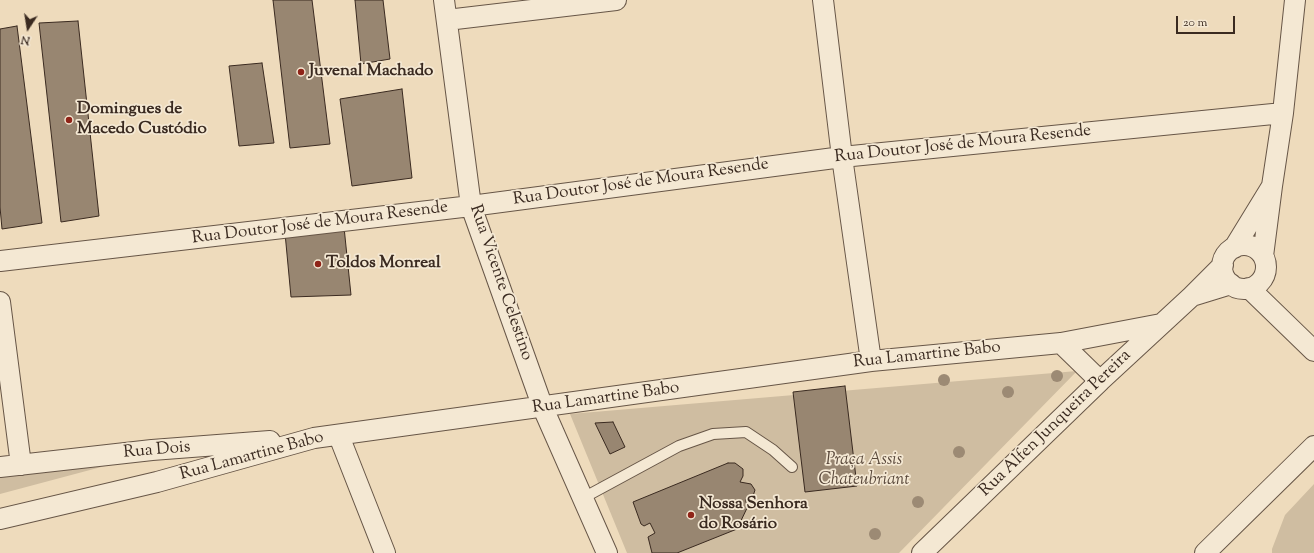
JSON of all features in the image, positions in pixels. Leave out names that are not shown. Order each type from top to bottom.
[{"type":"street","name":"Rua Vicente Celestino","points":[[444,0],[471,206],[543,408],[607,553]]},
{"type":"street","points":[[447,20],[616,0]]},
{"type":"street","points":[[823,0],[842,157],[871,361]]},
{"type":"street","points":[[1263,256],[1283,113],[1295,0]]},
{"type":"street","name":"Rua Doutor José de Moura Resende","points":[[0,261],[471,206],[842,157],[1283,113]]},
{"type":"street","points":[[1192,296],[1223,265],[1229,252],[1234,248],[1272,186]]},
{"type":"street","points":[[1192,296],[1261,281],[1264,276],[1266,263],[1263,256],[1254,247],[1241,246],[1234,248]]},
{"type":"street","points":[[1223,265],[1223,272],[1314,351]]},
{"type":"street","name":"Rua Alfen Junqueira Pereira","points":[[922,553],[1100,381],[1192,296]]},
{"type":"street","points":[[0,302],[20,465]]},
{"type":"street","name":"Rua Lamartine Babo","points":[[0,519],[157,482],[314,438],[339,436],[543,408],[871,361],[1061,343],[1161,324]]},
{"type":"street","points":[[1061,343],[1100,381]]},
{"type":"street","points":[[339,436],[385,553]]},
{"type":"street","name":"Rua Dois","points":[[0,467],[152,450],[314,438]]},
{"type":"street","points":[[1205,553],[1314,446]]},
{"type":"street","name":"Rua Lamartine Babo","points":[[152,450],[158,462],[159,472],[157,482]]},
{"type":"lane","points":[[583,498],[679,446],[713,434],[746,432],[773,450],[792,467]]},
{"type":"green space","name":"Praça Assis Chateubriant","points":[[1077,371],[899,553],[627,553],[570,414]]},
{"type":"green space","points":[[105,466],[0,494],[0,476]]},
{"type":"green space","points":[[1314,484],[1314,553],[1272,553],[1272,549],[1285,515]]},
{"type":"building","name":"Juvenal Machado","points":[[273,0],[312,0],[330,144],[290,148]]},
{"type":"building","points":[[355,0],[383,0],[390,59],[361,64]]},
{"type":"building","name":"Domingues de Macedo Custódio","points":[[78,21],[99,216],[61,222],[39,23]]},
{"type":"building","points":[[17,26],[42,223],[2,229],[0,207],[0,29]]},
{"type":"building","points":[[262,63],[274,143],[239,146],[229,66]]},
{"type":"building","points":[[402,89],[412,178],[352,186],[340,99]]},
{"type":"building","name":"Toldos Monreal","points":[[344,227],[351,295],[291,297],[285,233]]},
{"type":"building","points":[[845,386],[857,486],[805,492],[793,392]]},
{"type":"building","points":[[613,422],[625,447],[610,454],[595,423]]},
{"type":"building","name":"Nossa Senhora do Rosário","points":[[728,463],[735,463],[743,469],[743,476],[740,482],[751,484],[755,490],[753,496],[746,499],[748,506],[737,529],[677,553],[652,553],[648,537],[655,533],[650,523],[644,526],[641,524],[633,502]]},
{"type":"place","name":"Juvenal Machado","points":[[301,72]]},
{"type":"place","name":"Domingues de Macedo Custódio","points":[[69,120]]},
{"type":"place","name":"Toldos Monreal","points":[[318,264]]},
{"type":"place","name":"Nossa Senhora do Rosário","points":[[691,515]]}]
